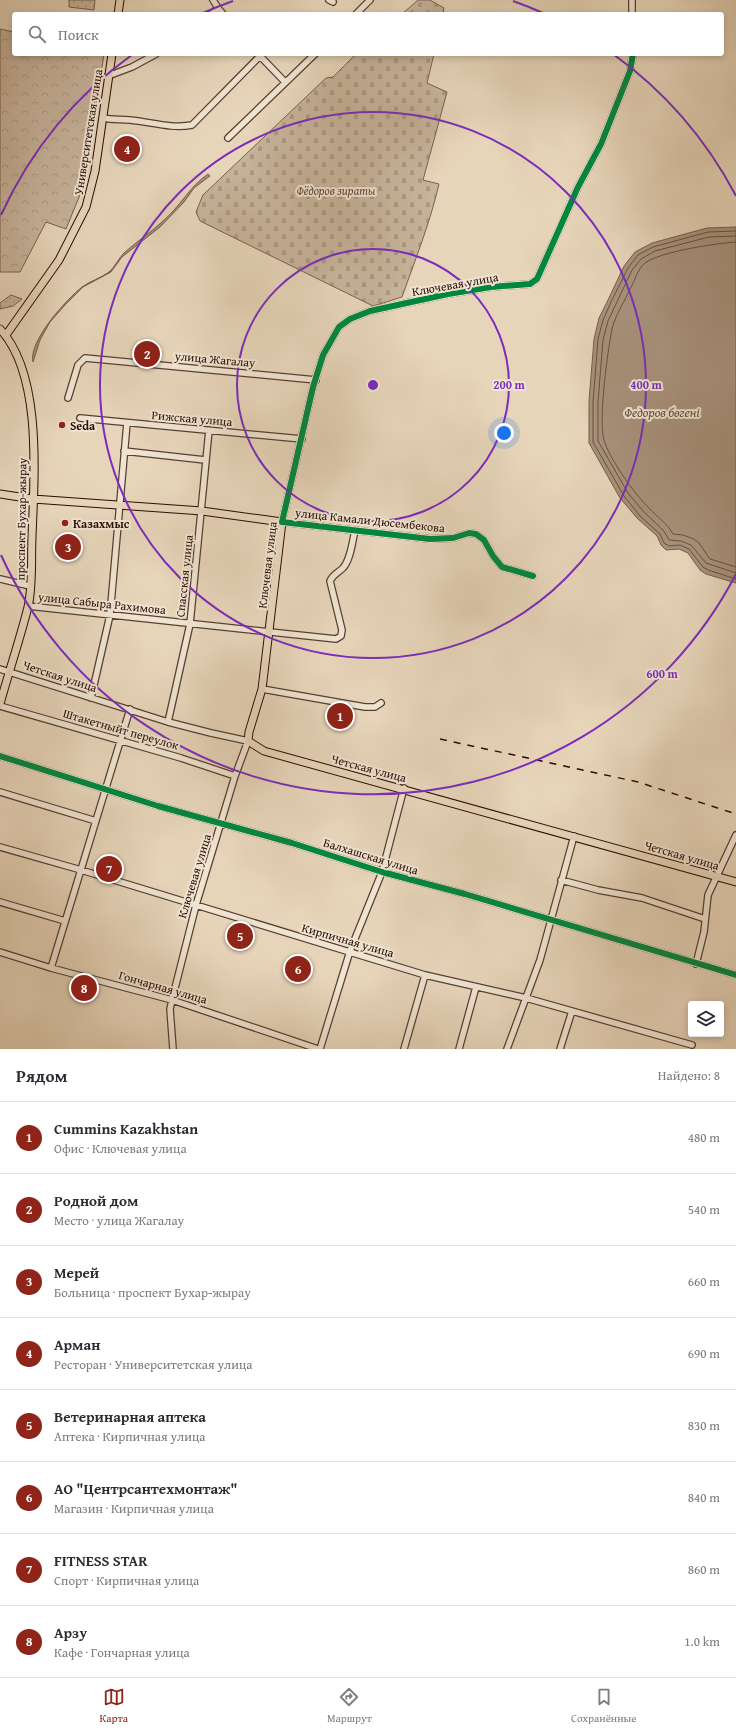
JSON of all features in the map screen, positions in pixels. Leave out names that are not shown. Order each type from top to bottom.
[{"type":"main road","points":[[118,12],[120,0]]},
{"type":"main road","name":"Университетская улица","points":[[6,335],[60,260],[84,212],[95,171],[112,56]]},
{"type":"main road","name":"проспект Бухар-жырау","points":[[0,328],[6,335],[24,373],[29,397],[33,450],[33,499],[28,606],[0,705]]},
{"type":"main road","name":"улица Камали Дюсембекова","points":[[0,494],[33,499],[202,511],[282,522]]},
{"type":"main road","name":"Ключевая улица","points":[[248,741],[249,732],[262,689],[282,522]]},
{"type":"main road","name":"Четская улица","points":[[248,741],[254,747],[264,751],[404,788],[736,882]]},
{"type":"street","points":[[213,0],[221,12]]},
{"type":"street","points":[[358,12],[370,0]]},
{"type":"street","points":[[632,0],[632,12]]},
{"type":"street","points":[[213,12],[218,8]]},
{"type":"street","points":[[108,76],[132,67],[152,56]]},
{"type":"street","points":[[103,118],[179,127],[192,124],[258,56]]},
{"type":"street","points":[[260,56],[285,82]]},
{"type":"street","points":[[228,138],[313,56]]},
{"type":"street","name":"Ключевая улица","points":[[282,522],[323,355],[336,331],[350,319],[370,311],[448,294],[491,287],[530,284],[537,279],[578,187],[601,144],[630,71],[633,56]]},
{"type":"street","name":"улица Жагалау","points":[[68,398],[78,365],[85,358],[316,380]]},
{"type":"street","name":"Рижская улица","points":[[80,418],[302,439]]},
{"type":"street","points":[[91,698],[110,615],[127,423]]},
{"type":"street","name":"Спасская улица","points":[[168,722],[190,624],[209,430]]},
{"type":"street","points":[[124,450],[205,460]]},
{"type":"street","name":"улица Камали Дюсембекова","points":[[282,522],[430,539],[452,538],[469,533],[476,534],[484,540],[493,556],[502,567],[533,576]]},
{"type":"street","name":"улица Сабыра Рахимова","points":[[28,606],[190,624],[270,631],[329,639],[341,636],[342,623],[330,581],[332,576],[344,567],[348,559],[355,531]]},
{"type":"street","name":"улица Сабыра Рахимова","points":[[0,579],[30,586]]},
{"type":"street","name":"Четская улица","points":[[0,669],[168,722],[211,734],[248,741]]},
{"type":"street","points":[[262,689],[365,707],[375,707],[381,703]]},
{"type":"street","name":"Штакетныйт переулок","points":[[0,705],[235,776]]},
{"type":"street","points":[[51,968],[119,740],[130,710]]},
{"type":"street","name":"Ключевая улица","points":[[173,1049],[170,1009],[172,1000],[196,905],[235,776],[248,741]]},
{"type":"street","name":"Балхашская улица","points":[[0,756],[105,790],[222,823],[382,872],[736,975]]},
{"type":"street","points":[[319,1049],[350,951],[382,872],[404,788]]},
{"type":"street","points":[[0,792],[96,821]]},
{"type":"street","points":[[696,964],[708,895],[716,876],[721,870],[736,835]]},
{"type":"street","points":[[507,1049],[540,960],[574,836]]},
{"type":"street","name":"Кирпичная улица","points":[[0,847],[350,951],[425,975],[526,998],[692,1045]]},
{"type":"street","points":[[561,880],[642,898],[705,919]]},
{"type":"street","points":[[0,902],[65,921]]},
{"type":"street","name":"Гончарная улица","points":[[0,952],[51,968],[172,1000],[319,1049]]},
{"type":"street","points":[[404,1049],[425,975]]},
{"type":"street","points":[[459,1049],[476,987]]},
{"type":"street","points":[[560,1049],[572,1011]]},
{"type":"street","points":[[168,1049],[173,1049]]},
{"type":"green space","points":[[69,0],[95,0],[94,10],[69,7]]},
{"type":"green space","points":[[418,0],[430,0],[444,8],[443,12],[404,12]]},
{"type":"green space","points":[[0,29],[12,32],[12,56],[104,56],[84,185],[66,229],[46,222],[20,272],[0,272]]},
{"type":"green space","name":"Фёдоров зираты","points":[[354,56],[434,56],[427,83],[447,92],[423,180],[439,184],[422,241],[402,297],[373,306],[200,221],[196,212],[203,195],[326,78],[333,77]]},
{"type":"green space","points":[[11,295],[22,299],[13,306],[0,309],[0,303]]},
{"type":"water","points":[[208,174],[210,176],[194,188],[184,202],[160,227],[122,257],[111,272],[83,287],[65,305],[50,322],[40,340],[33,362],[33,353],[36,343],[42,332],[50,321],[67,301],[82,287],[109,272],[124,253],[168,216],[195,185]]},
{"type":"water","name":"Федоров бөгені","points":[[736,227],[736,583],[706,574],[700,570],[688,553],[679,549],[666,550],[661,545],[657,536],[637,518],[620,498],[589,443],[589,401],[594,339],[599,318],[624,266],[635,252],[652,243],[707,228]]},
{"type":"railway","points":[[440,739],[638,782],[736,814]]},
{"type":"cycle path","points":[[533,576],[502,567],[493,556],[484,540],[476,534],[469,533],[453,538],[430,539],[282,522],[313,387],[323,355],[339,327],[350,319],[370,311],[448,294],[491,287],[530,284],[537,279],[578,187],[601,144],[630,71],[633,56]]},
{"type":"cycle path","points":[[0,756],[158,806],[292,843],[382,872],[465,894],[736,975]]},
{"type":"place","name":"Арман","points":[[127,149]]},
{"type":"place","name":"Родной дом","points":[[147,354]]},
{"type":"place","name":"Seda","points":[[62,425]]},
{"type":"place","name":"Казахмыс","points":[[65,523]]},
{"type":"place","name":"Мерей","points":[[68,547]]},
{"type":"place","name":"Cummins Kazakhstan","points":[[340,716]]},
{"type":"place","name":"FITNESS STAR","points":[[109,869]]},
{"type":"place","name":"Ветеринарная аптека","points":[[240,936]]},
{"type":"place","name":"АО \"Центрсантехмонтаж\"","points":[[298,969]]},
{"type":"place","name":"Арзу","points":[[84,988]]}]
